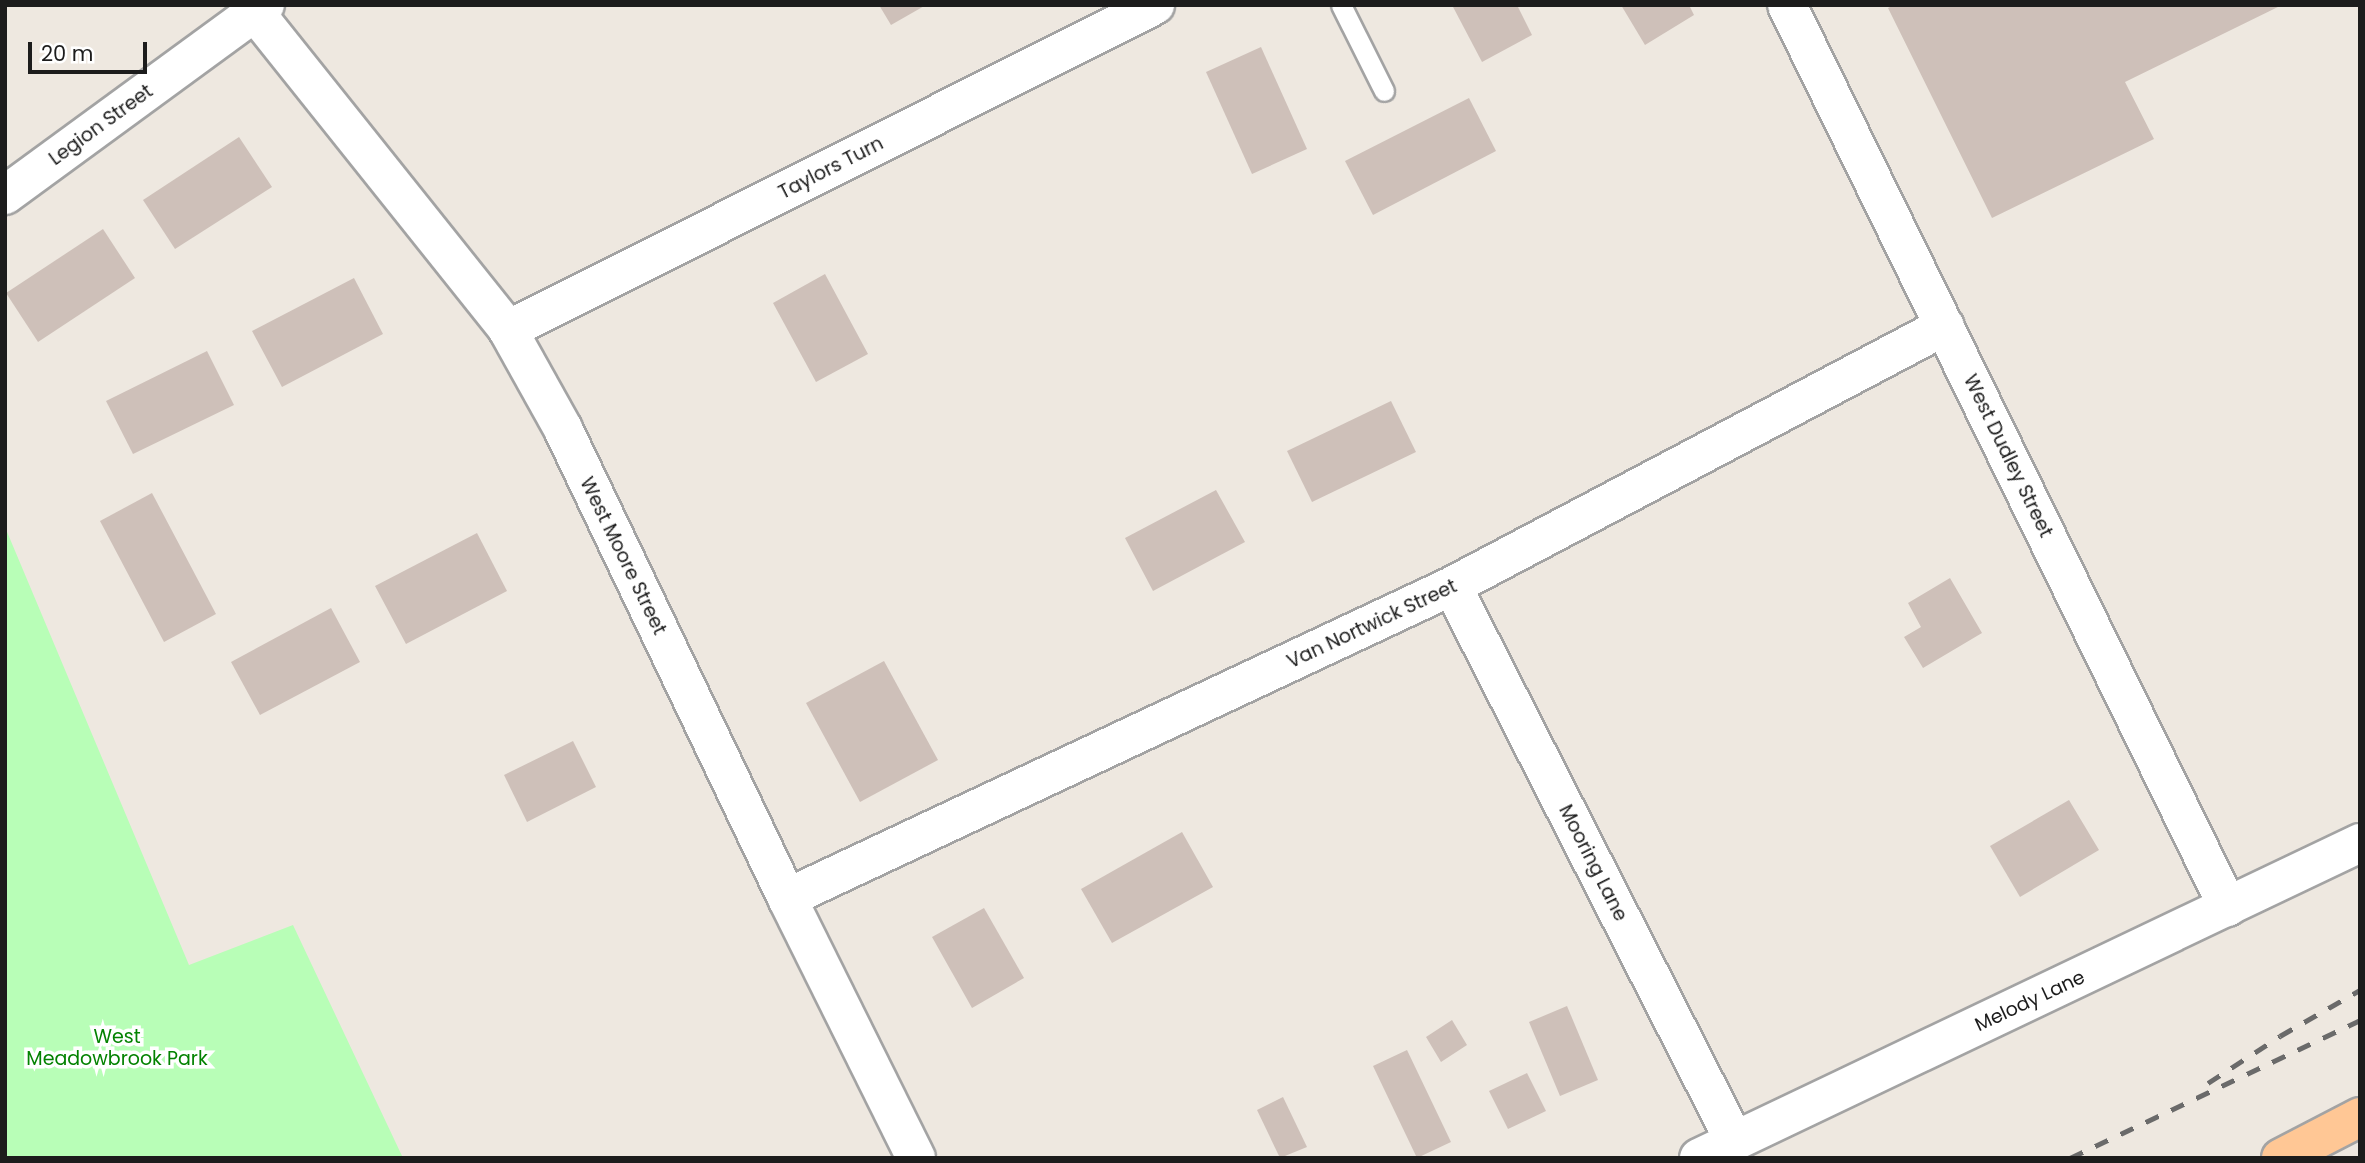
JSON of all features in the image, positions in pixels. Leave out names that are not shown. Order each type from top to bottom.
[{"type":"main road","points":[[2281,1158],[2360,1117]]},
{"type":"street","name":"Taylors Turn","points":[[508,330],[1155,5]]},
{"type":"street","name":"West Dudley Street","points":[[1787,5],[2228,907]]},
{"type":"street","name":"West Moore Street","points":[[256,8],[508,330],[563,429],[787,898],[916,1158]]},
{"type":"street","name":"Legion Street","points":[[5,195],[256,8]]},
{"type":"street","name":"Van Nortwick Street","points":[[787,898],[1452,586],[1945,326]]},
{"type":"street","name":"Mooring Lane","points":[[1452,586],[1734,1140]]},
{"type":"street","name":"Melody Lane","points":[[1699,1158],[2360,843]]},
{"type":"lane","points":[[1341,5],[1384,91]]},
{"type":"green space","name":"West Meadowbrook Park","points":[[5,527],[189,965],[293,925],[403,1158],[5,1158]]},
{"type":"building","points":[[879,5],[926,5],[891,25]]},
{"type":"building","points":[[1452,5],[1517,5],[1532,35],[1482,62]]},
{"type":"building","points":[[1621,5],[1689,5],[1694,15],[1645,45]]},
{"type":"building","points":[[1894,5],[2282,5],[2125,82],[2154,139],[1992,218],[1888,8]]},
{"type":"building","points":[[1261,47],[1307,149],[1252,174],[1206,72]]},
{"type":"building","points":[[1469,98],[1496,151],[1373,215],[1345,161]]},
{"type":"building","points":[[239,137],[272,187],[175,249],[143,200]]},
{"type":"building","points":[[103,229],[135,278],[38,342],[6,293]]},
{"type":"building","points":[[825,274],[868,354],[816,382],[773,303]]},
{"type":"building","points":[[354,278],[383,334],[282,387],[252,331]]},
{"type":"building","points":[[207,351],[234,405],[133,454],[106,401]]},
{"type":"building","points":[[1391,401],[1416,452],[1312,502],[1287,451]]},
{"type":"building","points":[[1216,490],[1245,542],[1153,591],[1125,538]]},
{"type":"building","points":[[152,493],[216,614],[164,642],[100,521]]},
{"type":"building","points":[[477,533],[507,591],[406,644],[375,586]]},
{"type":"building","points":[[1950,578],[1982,633],[1923,668],[1904,637],[1921,627],[1908,603]]},
{"type":"building","points":[[331,608],[360,662],[260,715],[231,662]]},
{"type":"building","points":[[884,661],[938,760],[860,802],[806,703]]},
{"type":"building","points":[[573,741],[596,787],[527,822],[504,775]]},
{"type":"building","points":[[2069,800],[2099,850],[2020,897],[1990,846]]},
{"type":"building","points":[[1182,832],[1213,887],[1112,943],[1081,889]]},
{"type":"building","points":[[984,908],[1024,978],[972,1008],[932,937]]},
{"type":"building","points":[[1567,1006],[1598,1080],[1560,1096],[1529,1022]]},
{"type":"building","points":[[1452,1020],[1467,1045],[1441,1062],[1426,1037]]},
{"type":"building","points":[[1407,1050],[1451,1142],[1417,1158],[1373,1066]]},
{"type":"building","points":[[1527,1073],[1546,1111],[1508,1129],[1489,1091]]},
{"type":"building","points":[[1283,1097],[1307,1147],[1280,1158],[1257,1110]]},
{"type":"railway","points":[[2208,1083],[2280,1036],[2360,990]]},
{"type":"railway","points":[[2070,1158],[2360,1020]]}]
